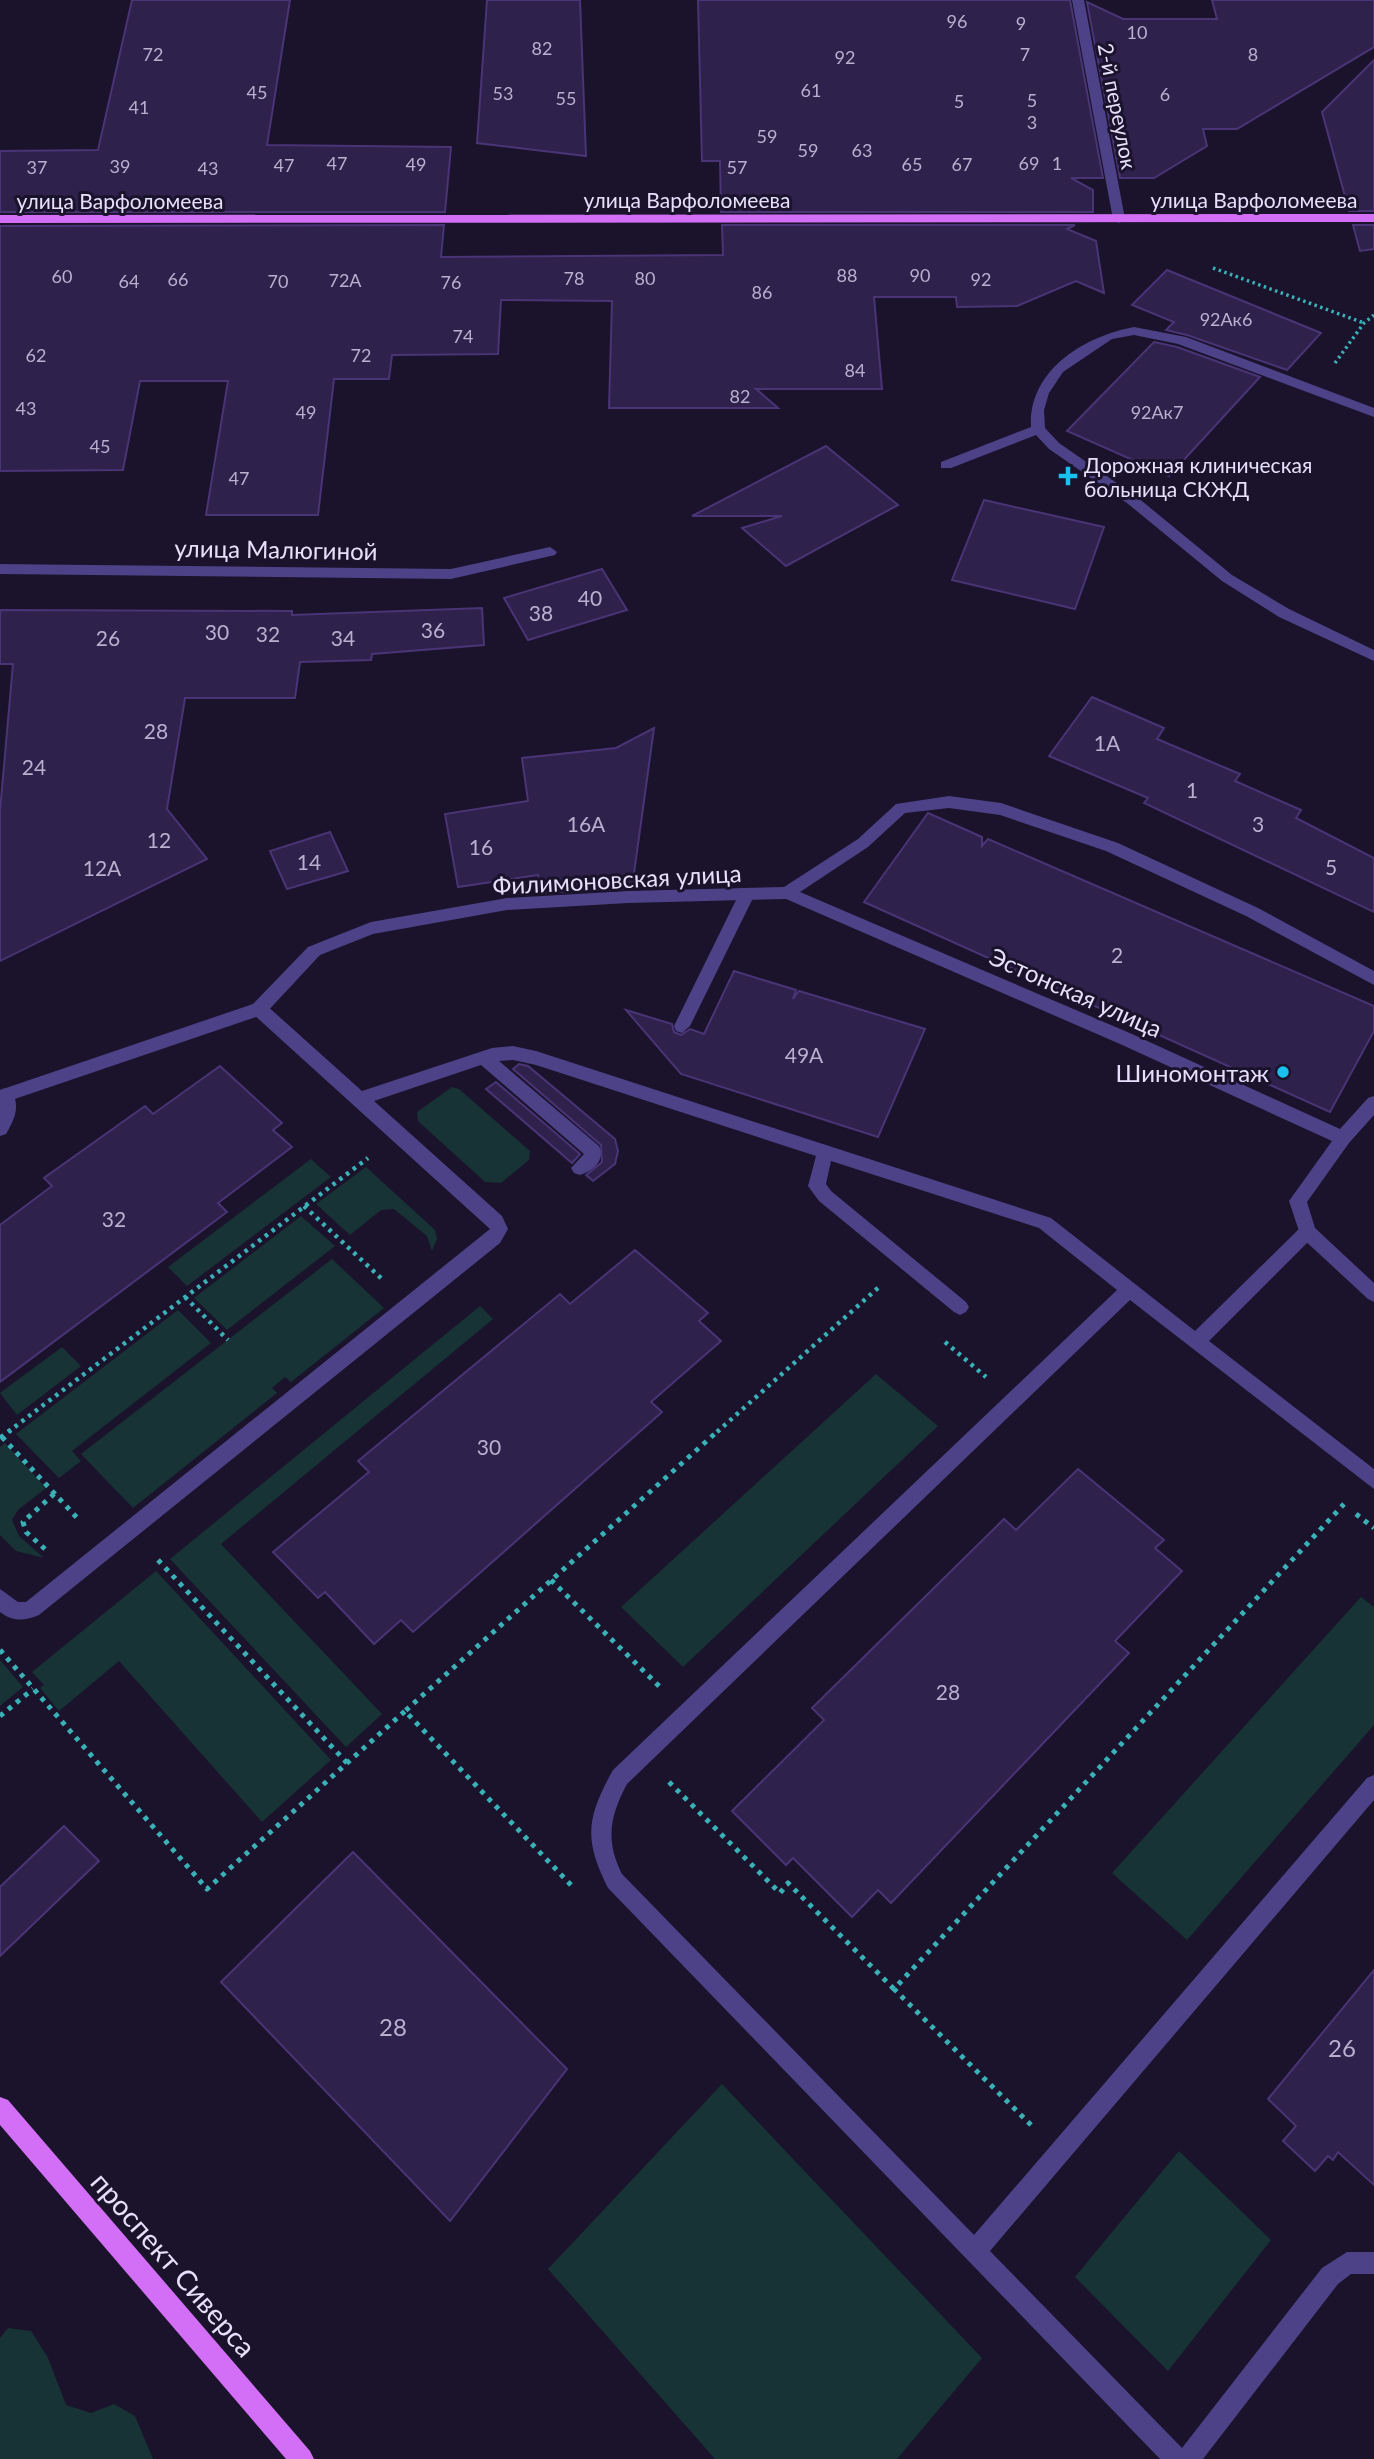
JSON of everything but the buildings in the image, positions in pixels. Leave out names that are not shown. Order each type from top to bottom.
[{"type":"main road","name":"улица Варфоломеева","points":[[0,219],[1374,218]]},
{"type":"main road","name":"проспект Сиверса","points":[[0,2108],[302,2459]]},
{"type":"street","name":"2-й переулок","points":[[1078,0],[1119,219]]},
{"type":"street","points":[[1374,413],[1181,340],[1134,331],[1108,335],[1058,369],[1042,393],[1037,410],[1038,429],[1054,446],[1132,500],[1227,578],[1284,613],[1374,656]]},
{"type":"street","points":[[946,465],[1038,429]]},
{"type":"street","name":"улица Малюгиной","points":[[0,569],[451,574],[550,552]]},
{"type":"street","name":"Филимоновская улица","points":[[3,1096],[259,1009],[314,951],[370,928],[507,904],[628,897],[746,897],[787,893],[863,843],[901,808],[949,802],[1001,809],[1112,847],[1252,912],[1374,979]]},
{"type":"street","name":"Эстонская улица","points":[[787,893],[1126,1039],[1343,1138]]},
{"type":"street","points":[[682,1026],[746,897]]},
{"type":"street","points":[[0,1598],[11,1610],[21,1613],[32,1609],[495,1238],[499,1229],[496,1221],[259,1009]]},
{"type":"street","points":[[360,1099],[484,1058],[513,1053],[536,1058],[1045,1223],[1374,1480]]},
{"type":"street","points":[[484,1058],[593,1151],[593,1157],[580,1168]]},
{"type":"street","points":[[0,1129],[9,1114],[3,1096]]},
{"type":"street","points":[[1374,1103],[1343,1138],[1298,1201],[1307,1232],[1374,1294]]},
{"type":"street","points":[[825,1152],[817,1186],[825,1196],[960,1307]]},
{"type":"street","points":[[1196,1342],[1307,1232]]},
{"type":"street","points":[[1130,1289],[620,1777],[606,1801],[598,1828],[600,1855],[615,1881],[1176,2459]]},
{"type":"street","points":[[975,2252],[1374,1785]]},
{"type":"street","points":[[1188,2459],[1330,2276],[1347,2263],[1374,2263]]},
{"type":"path","points":[[1213,268],[1364,323]]},
{"type":"path","points":[[1315,390],[1364,323],[1374,315]]},
{"type":"path","points":[[107,1549],[1,1438],[399,1134]]},
{"type":"path","points":[[304,1206],[410,1306]]},
{"type":"path","points":[[0,1650],[207,1889],[878,1287],[889,1296]]},
{"type":"path","points":[[185,1297],[228,1340]]},
{"type":"path","points":[[941,1339],[1014,1400]]},
{"type":"path","points":[[49,1551],[41,1548],[26,1532],[23,1522],[55,1493]]},
{"type":"path","points":[[894,1989],[1343,1504],[1374,1528]]},
{"type":"path","points":[[159,1559],[347,1763]]},
{"type":"path","points":[[551,1580],[687,1713]]},
{"type":"path","points":[[0,1716],[33,1689]]},
{"type":"path","points":[[405,1711],[577,1891]]},
{"type":"path","points":[[642,1755],[780,1893],[788,1884],[1059,2153]]},
{"type":"green space","points":[[452,1087],[459,1089],[530,1151],[529,1160],[501,1183],[485,1182],[418,1121],[417,1112]]},
{"type":"green space","points":[[311,1159],[331,1177],[187,1286],[168,1267]]},
{"type":"green space","points":[[366,1167],[435,1230],[437,1239],[432,1251],[427,1236],[394,1209],[381,1210],[350,1235],[316,1204]]},
{"type":"green space","points":[[301,1216],[335,1246],[227,1330],[194,1298]]},
{"type":"green space","points":[[332,1259],[384,1308],[291,1382],[285,1377],[272,1388],[277,1393],[133,1508],[81,1454]]},
{"type":"green space","points":[[480,1306],[493,1319],[221,1544],[382,1714],[346,1747],[170,1559]]},
{"type":"green space","points":[[178,1310],[211,1343],[72,1451],[81,1461],[59,1478],[16,1434]]},
{"type":"green space","points":[[62,1347],[81,1366],[17,1415],[0,1393]]},
{"type":"green space","points":[[876,1374],[938,1426],[683,1667],[621,1607]]},
{"type":"green space","points":[[5,1443],[46,1488],[18,1510],[12,1520],[19,1536],[44,1558],[16,1551],[0,1535],[0,1447]]},
{"type":"green space","points":[[156,1571],[331,1760],[262,1822],[119,1661],[59,1711],[40,1688],[44,1685],[32,1672]]},
{"type":"green space","points":[[1361,1597],[1374,1607],[1374,1725],[1187,1940],[1112,1873]]},
{"type":"green space","points":[[0,1660],[23,1687],[0,1706]]},
{"type":"green space","points":[[722,2084],[982,2358],[897,2459],[715,2459],[548,2269]]},
{"type":"green space","points":[[1179,2151],[1271,2240],[1168,2371],[1075,2277]]},
{"type":"green space","points":[[8,2328],[31,2331],[48,2358],[66,2405],[91,2413],[114,2404],[135,2416],[153,2459],[0,2459],[0,2338]]},
{"type":"place","name":"Дорожная клиническая больница СКЖД","points":[[1068,476]]},
{"type":"place","name":"Шиномонтаж","points":[[1283,1072]]}]
